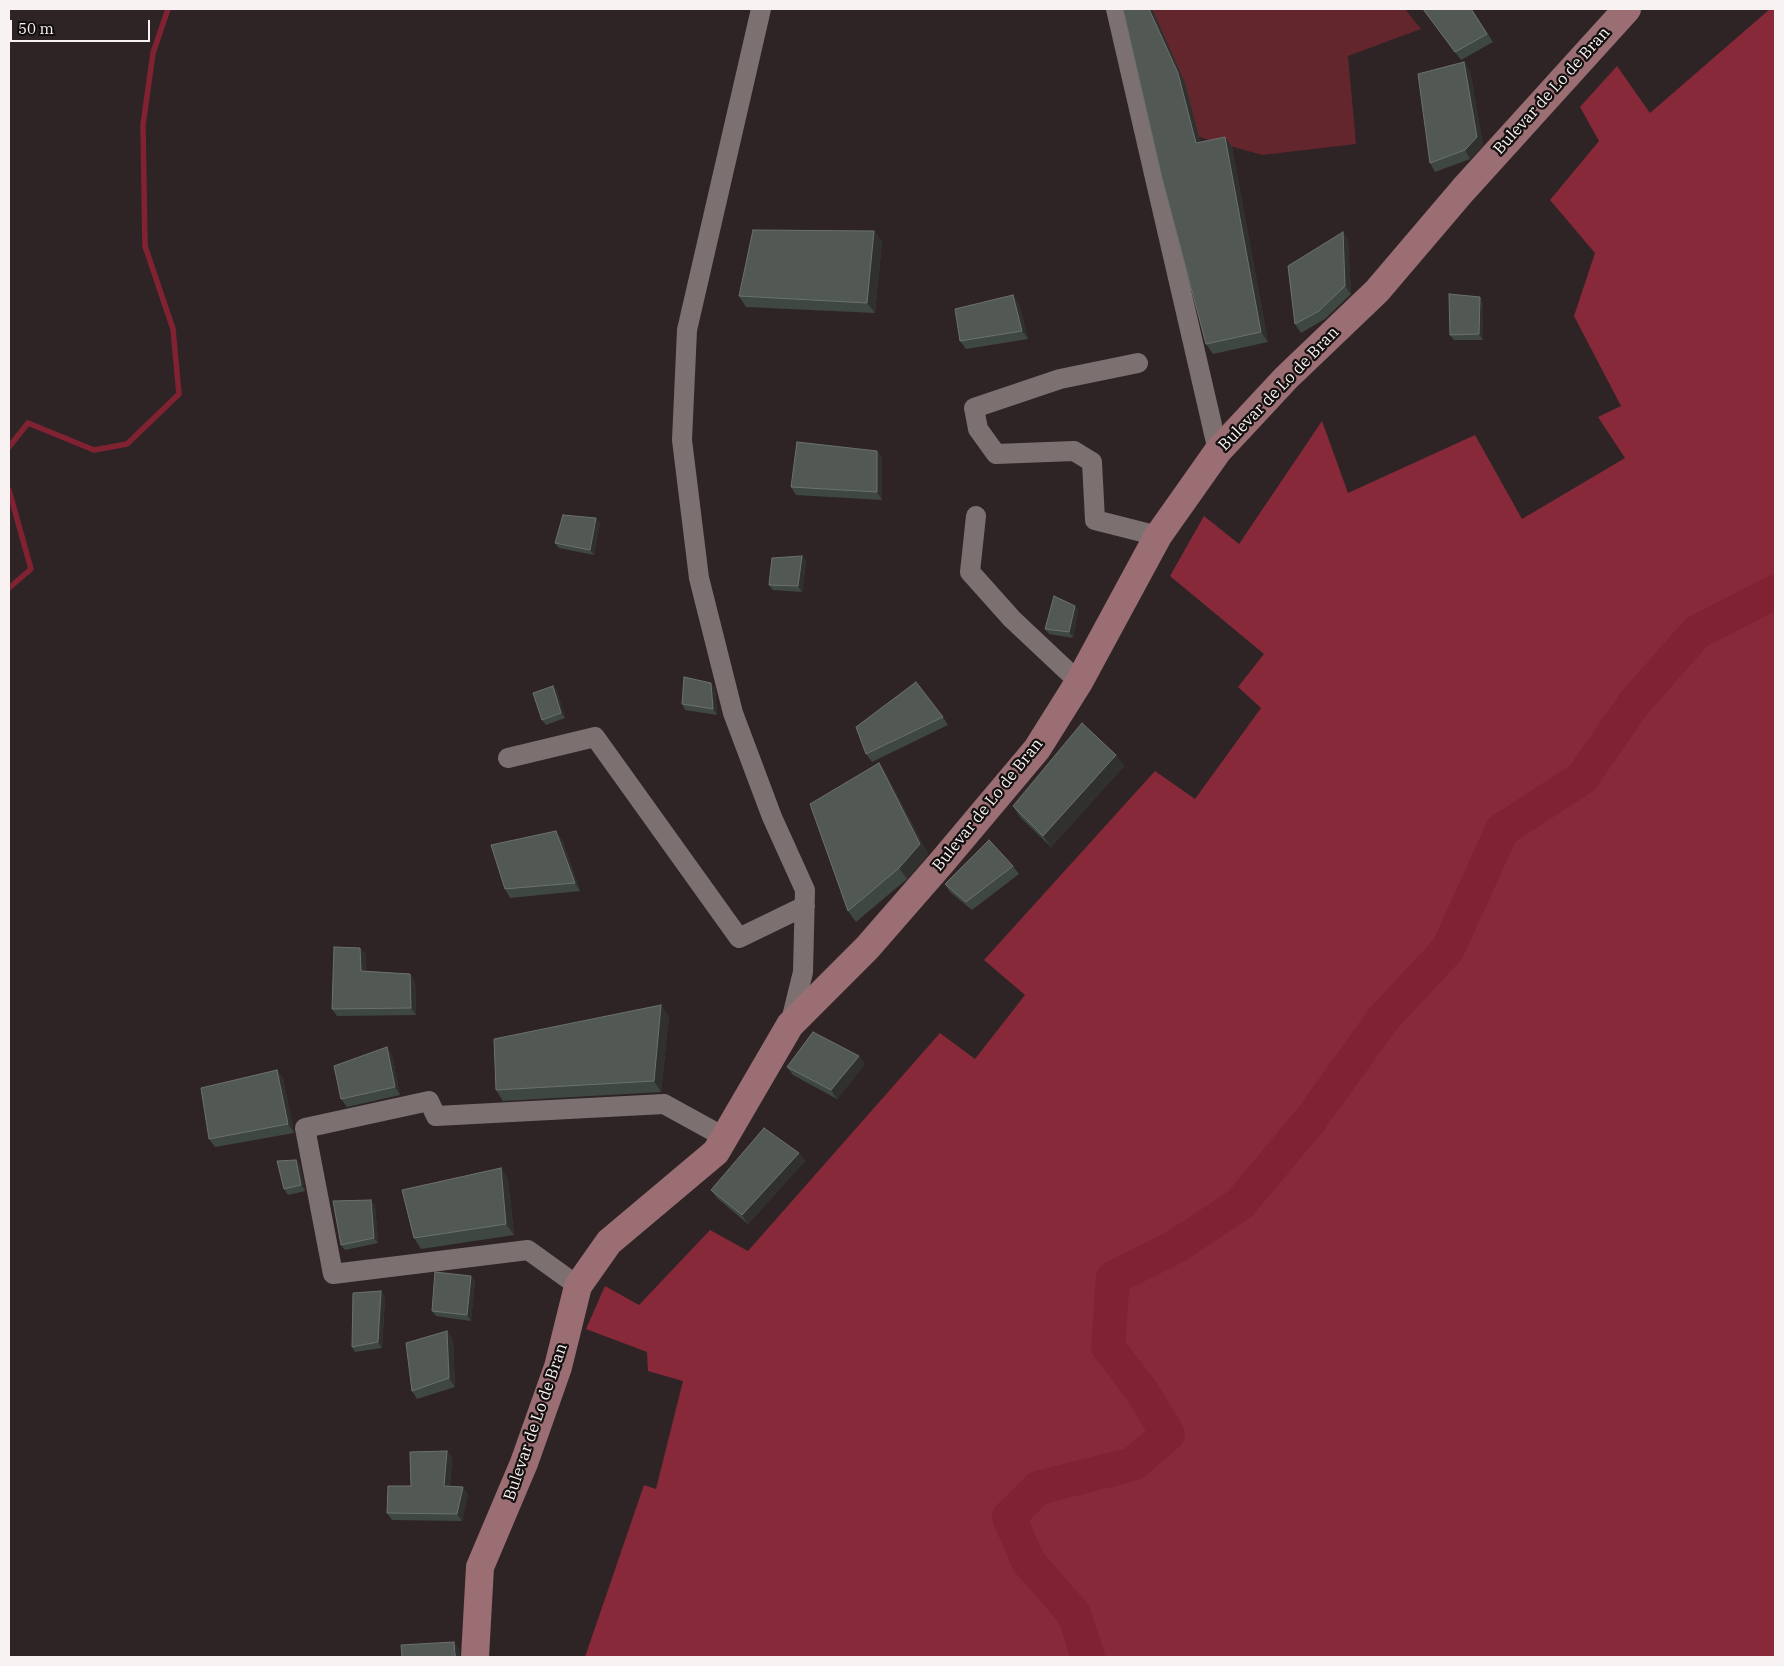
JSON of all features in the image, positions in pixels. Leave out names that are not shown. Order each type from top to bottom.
[{"type":"street","points":[[761,9],[688,330],[682,440],[699,578],[733,713],[772,817],[805,890],[803,972],[790,1025]]},
{"type":"street","points":[[1116,9],[1218,451]]},
{"type":"street","name":"Bulevar de Lo de Bran","points":[[475,1657],[480,1566],[524,1463],[558,1367],[578,1286],[609,1242],[716,1152],[790,1025],[867,948],[1037,748],[1079,682],[1158,536],[1218,451],[1286,378],[1377,291],[1463,190],[1626,9]]},
{"type":"street","points":[[1138,363],[1060,379],[974,408],[978,429],[996,454],[1074,451],[1092,462],[1095,520],[1158,536]]},
{"type":"street","points":[[976,516],[970,572],[1012,619],[1079,682]]},
{"type":"street","points":[[508,758],[595,737],[739,938],[805,906]]},
{"type":"street","points":[[578,1286],[528,1250],[333,1274],[305,1128],[429,1101],[436,1116],[664,1104],[724,1136]]},
{"type":"shaded area","points":[[1152,9],[1405,9],[1421,29],[1348,56],[1356,144],[1262,155],[1199,137],[1185,84]]},
{"type":"shaded area","points":[[1770,9],[1775,9],[1775,1657],[585,1657],[644,1485],[656,1489],[683,1381],[648,1371],[647,1352],[586,1329],[605,1286],[639,1305],[710,1230],[748,1251],[940,1033],[975,1059],[1025,995],[984,960],[1155,771],[1195,799],[1261,708],[1238,687],[1264,654],[1170,576],[1204,516],[1239,544],[1322,421],[1348,493],[1475,435],[1522,519],[1625,458],[1598,417],[1621,406],[1574,316],[1595,253],[1550,200],[1599,141],[1580,107],[1617,66],[1650,113]]},
{"type":"building","points":[[1123,9],[1149,9],[1178,73],[1196,143],[1225,137],[1261,332],[1206,344],[1162,178]]},
{"type":"building","points":[[1423,9],[1471,9],[1487,34],[1455,52]]},
{"type":"building","points":[[1464,62],[1477,137],[1465,150],[1430,163],[1418,74]]},
{"type":"building","points":[[753,230],[874,231],[867,303],[739,296]]},
{"type":"building","points":[[1343,232],[1345,286],[1319,311],[1295,324],[1288,266]]},
{"type":"building","points":[[1449,294],[1480,297],[1479,334],[1450,335]]},
{"type":"building","points":[[1013,295],[1022,331],[960,341],[955,309]]},
{"type":"building","points":[[797,442],[877,451],[877,492],[791,487]]},
{"type":"building","points":[[563,515],[596,518],[590,550],[555,543]]},
{"type":"building","points":[[802,556],[798,586],[769,585],[772,558]]},
{"type":"building","points":[[1054,596],[1075,606],[1069,632],[1045,629]]},
{"type":"building","points":[[684,677],[711,683],[713,709],[682,704]]},
{"type":"building","points":[[916,682],[943,717],[866,754],[856,727]]},
{"type":"building","points":[[553,686],[561,713],[542,720],[533,693]]},
{"type":"building","points":[[1082,723],[1116,755],[1043,836],[1013,806]]},
{"type":"building","points":[[879,763],[920,844],[899,868],[848,911],[810,804]]},
{"type":"building","points":[[556,831],[575,883],[505,889],[491,845]]},
{"type":"building","points":[[989,840],[1013,866],[966,902],[945,884]]},
{"type":"building","points":[[334,947],[360,948],[361,971],[410,974],[411,1008],[332,1009]]},
{"type":"building","points":[[661,1005],[654,1081],[496,1090],[494,1039]]},
{"type":"building","points":[[813,1032],[859,1056],[831,1090],[787,1067]]},
{"type":"building","points":[[387,1047],[395,1087],[341,1099],[334,1066]]},
{"type":"building","points":[[277,1070],[288,1124],[209,1139],[201,1088]]},
{"type":"building","points":[[764,1128],[799,1153],[742,1215],[711,1190]]},
{"type":"building","points":[[296,1160],[301,1185],[284,1189],[277,1161]]},
{"type":"building","points":[[501,1168],[506,1224],[414,1238],[402,1190]]},
{"type":"building","points":[[371,1200],[374,1238],[341,1245],[333,1201]]},
{"type":"building","points":[[435,1272],[471,1276],[467,1315],[432,1311]]},
{"type":"building","points":[[381,1291],[378,1342],[352,1347],[353,1293]]},
{"type":"building","points":[[447,1331],[449,1378],[412,1391],[406,1343]]},
{"type":"building","points":[[447,1451],[444,1486],[463,1487],[457,1514],[387,1513],[388,1486],[411,1486],[410,1452]]},
{"type":"building","points":[[454,1642],[455,1655],[457,1657],[402,1657],[401,1645]]},
{"type":"waterway","points":[[9,447],[28,423],[94,450],[127,444],[179,394],[173,329],[145,246],[143,125],[153,53],[168,9]]},
{"type":"waterway","points":[[9,490],[31,569],[9,588]]},
{"type":"waterway","points":[[1088,1657],[1074,1614],[1028,1561],[1009,1517],[1038,1488],[1133,1464],[1168,1434],[1141,1390],[1108,1347],[1113,1278],[1175,1247],[1240,1204],[1311,1119],[1383,1019],[1448,949],[1502,830],[1582,778],[1635,702],[1697,632],[1775,592]]}]
